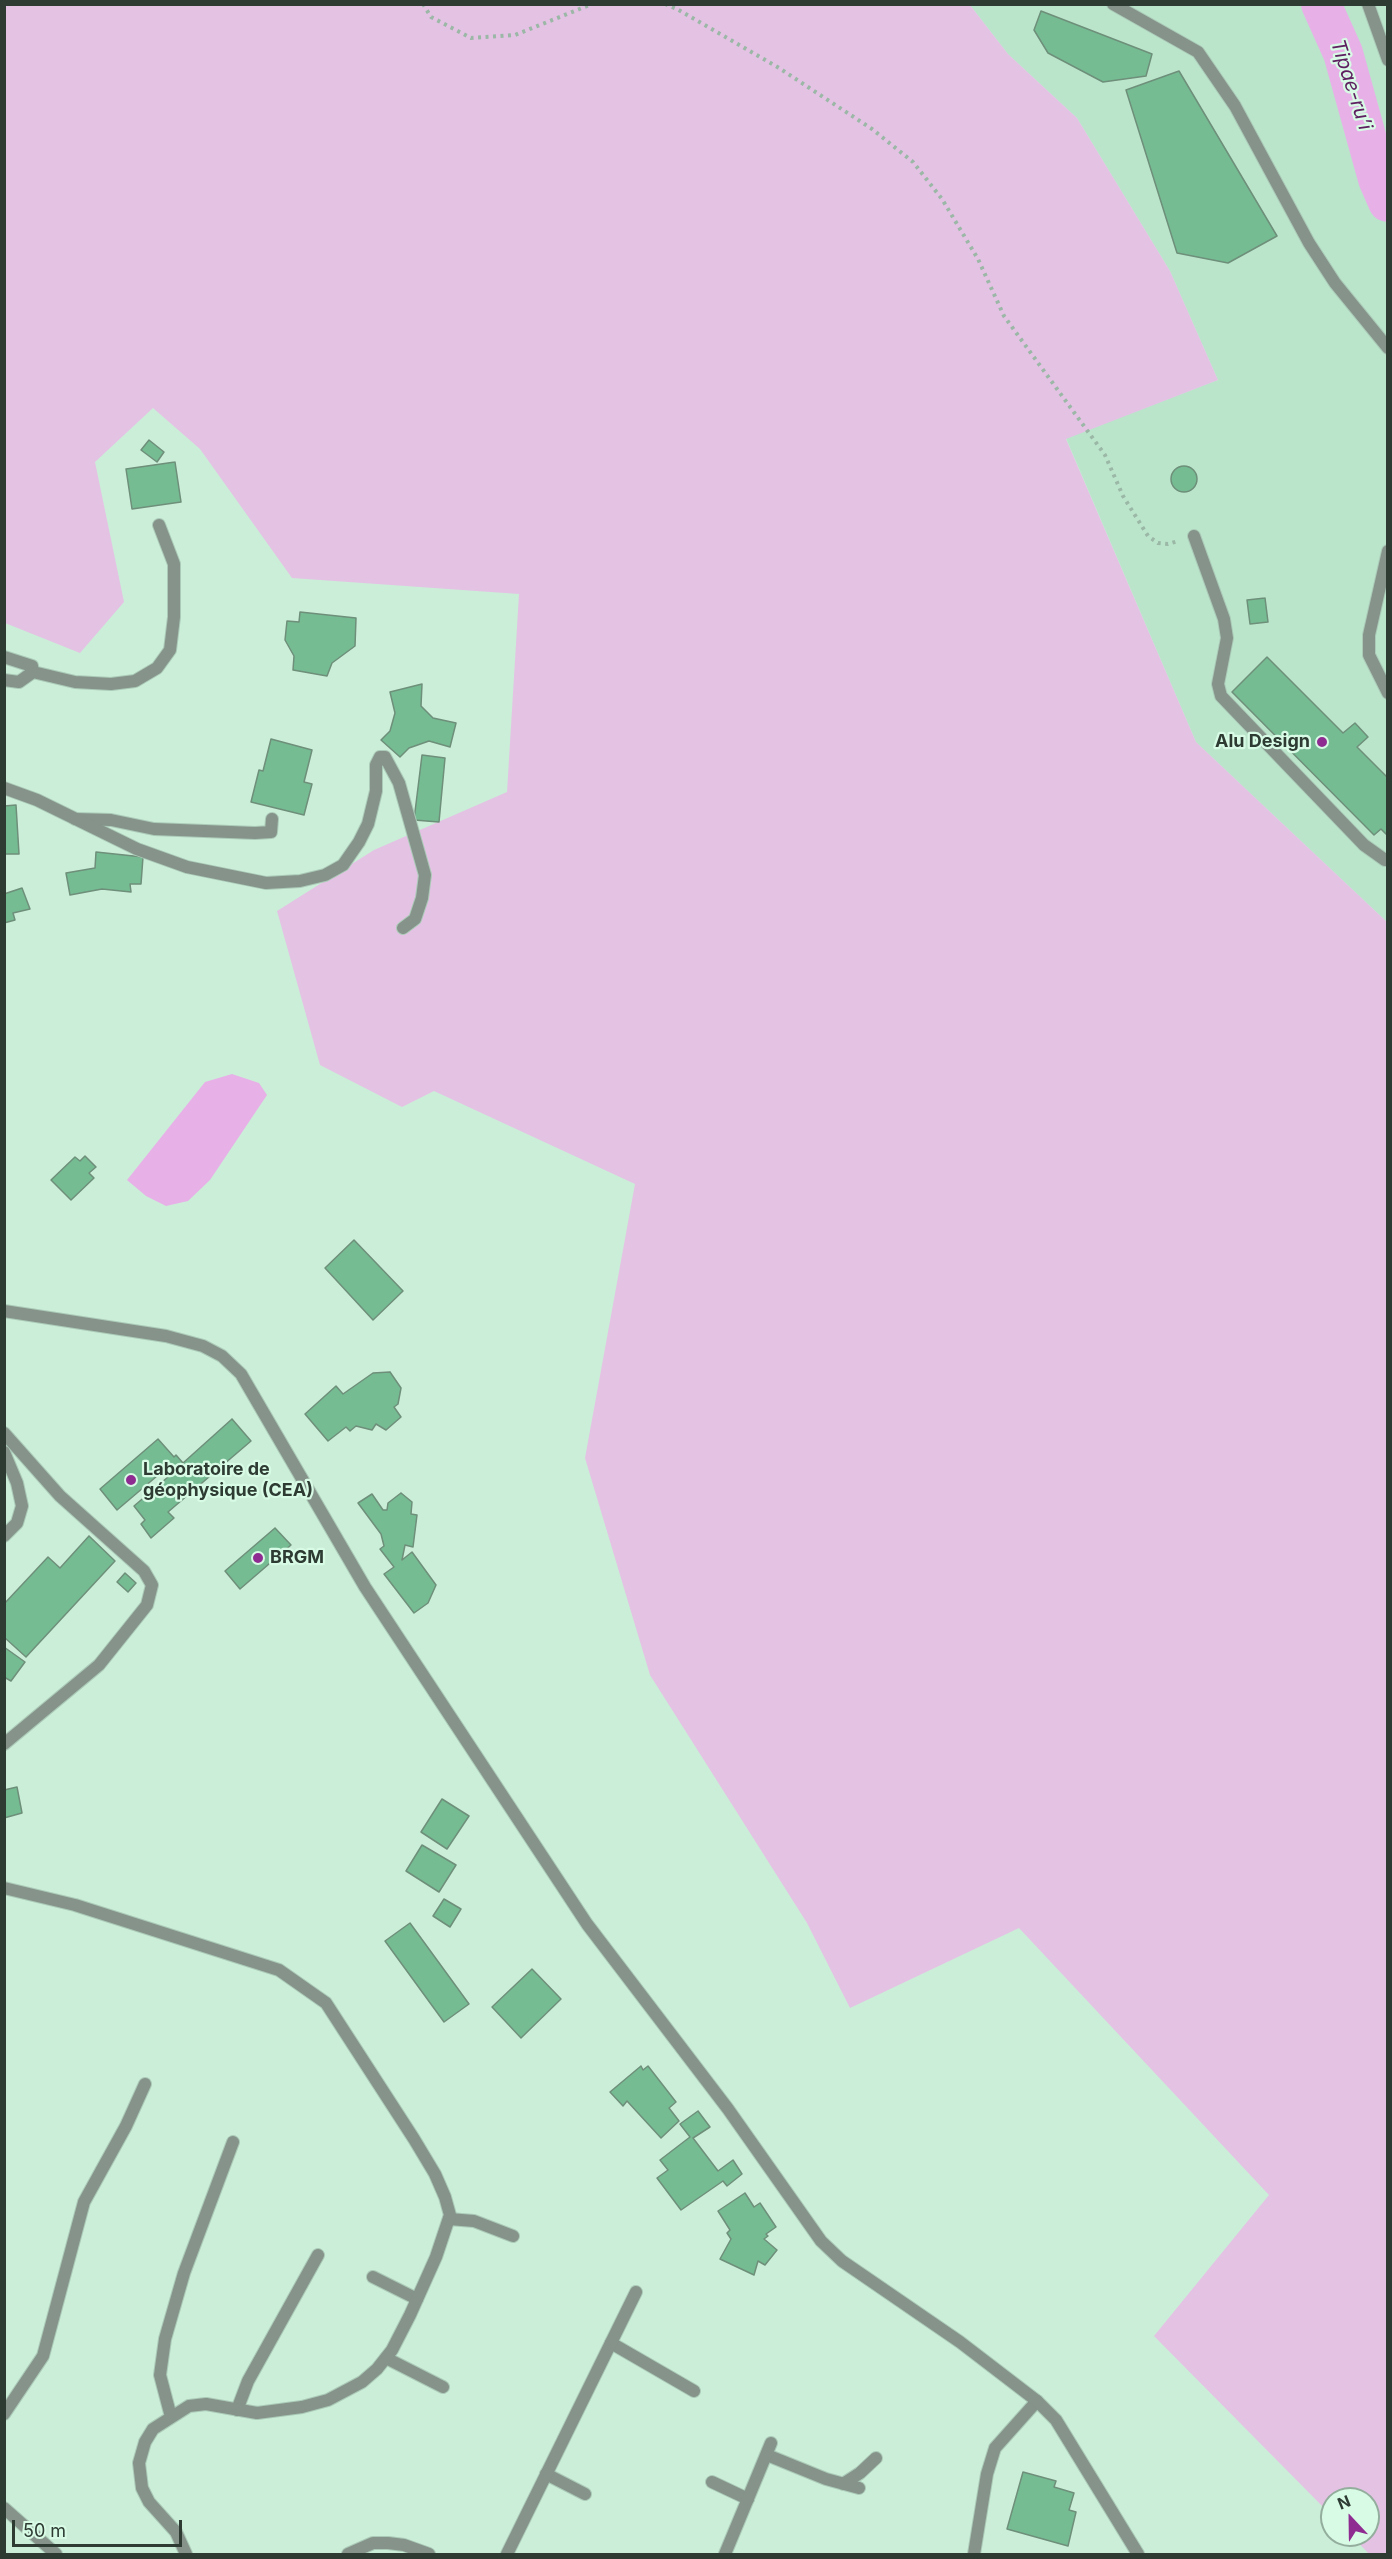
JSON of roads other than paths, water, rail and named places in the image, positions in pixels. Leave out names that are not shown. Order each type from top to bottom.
[{"type":"street","points":[[1113,4],[1198,52],[1235,106],[1309,243],[1335,283],[1388,348]]},
{"type":"street","points":[[1368,4],[1388,60]]},
{"type":"street","points":[[4,680],[19,682],[33,672],[75,682],[111,684],[135,681],[157,668],[170,650],[174,617],[174,564],[159,525]]},
{"type":"street","points":[[1194,536],[1224,618],[1227,639],[1218,684],[1221,696],[1364,845],[1388,860]]},
{"type":"street","points":[[1388,551],[1369,635],[1369,655],[1388,693]]},
{"type":"street","points":[[4,657],[32,666],[33,672]]},
{"type":"street","points":[[4,788],[37,800],[137,849],[187,867],[266,883],[300,881],[325,875],[342,865],[359,842],[368,824],[376,791],[376,765],[380,757],[386,757],[399,783],[425,875],[422,898],[415,920],[403,928]]},
{"type":"street","points":[[74,819],[111,820],[154,829],[255,833],[271,832],[272,819]]},
{"type":"street","points":[[4,1311],[166,1336],[203,1346],[222,1356],[241,1374],[365,1587],[587,1924],[728,2109],[821,2241],[842,2261],[960,2342],[1037,2401],[1056,2420],[1138,2554]]},
{"type":"street","points":[[4,1432],[60,1496],[144,1571],[152,1584],[147,1605],[99,1665],[4,1744]]},
{"type":"street","points":[[4,1452],[17,1483],[22,1506],[17,1523],[4,1536]]},
{"type":"street","points":[[4,1888],[75,1905],[279,1970],[326,2003],[435,2174],[450,2215],[436,2257],[386,2358],[362,2382],[328,2400],[302,2407],[257,2413],[206,2404],[189,2406],[153,2429],[145,2442],[139,2463],[142,2488],[149,2502],[176,2532],[186,2554]]},
{"type":"street","points":[[4,2414],[43,2356],[84,2202],[126,2126],[145,2084]]},
{"type":"street","points":[[171,2417],[160,2374],[165,2339],[184,2273],[233,2142]]},
{"type":"street","points":[[448,2219],[474,2221],[513,2236]]},
{"type":"street","points":[[237,2410],[249,2381],[318,2255]]},
{"type":"street","points":[[373,2277],[417,2299]]},
{"type":"street","points":[[507,2554],[636,2292]]},
{"type":"street","points":[[611,2343],[694,2391]]},
{"type":"street","points":[[386,2358],[443,2386]]},
{"type":"street","points":[[974,2554],[987,2474],[995,2448],[1037,2401]]},
{"type":"street","points":[[725,2554],[769,2449],[843,2484],[860,2488]]},
{"type":"street","points":[[843,2484],[860,2473],[876,2458]]},
{"type":"street","points":[[546,2474],[585,2494]]},
{"type":"street","points":[[712,2482],[748,2499]]},
{"type":"street","points":[[4,2508],[56,2554]]},
{"type":"street","points":[[348,2554],[373,2543],[388,2543],[404,2545],[429,2554]]},
{"type":"waterway","name":"Tipae-ru’i","points":[[1321,4],[1343,53],[1378,179],[1388,202]]},
{"type":"place","name":"Alu Design","points":[[1322,742]]},
{"type":"place","name":"Laboratoire de géophysique (CEA)","points":[[131,1480]]},
{"type":"place","name":"BRGM","points":[[258,1558]]}]
